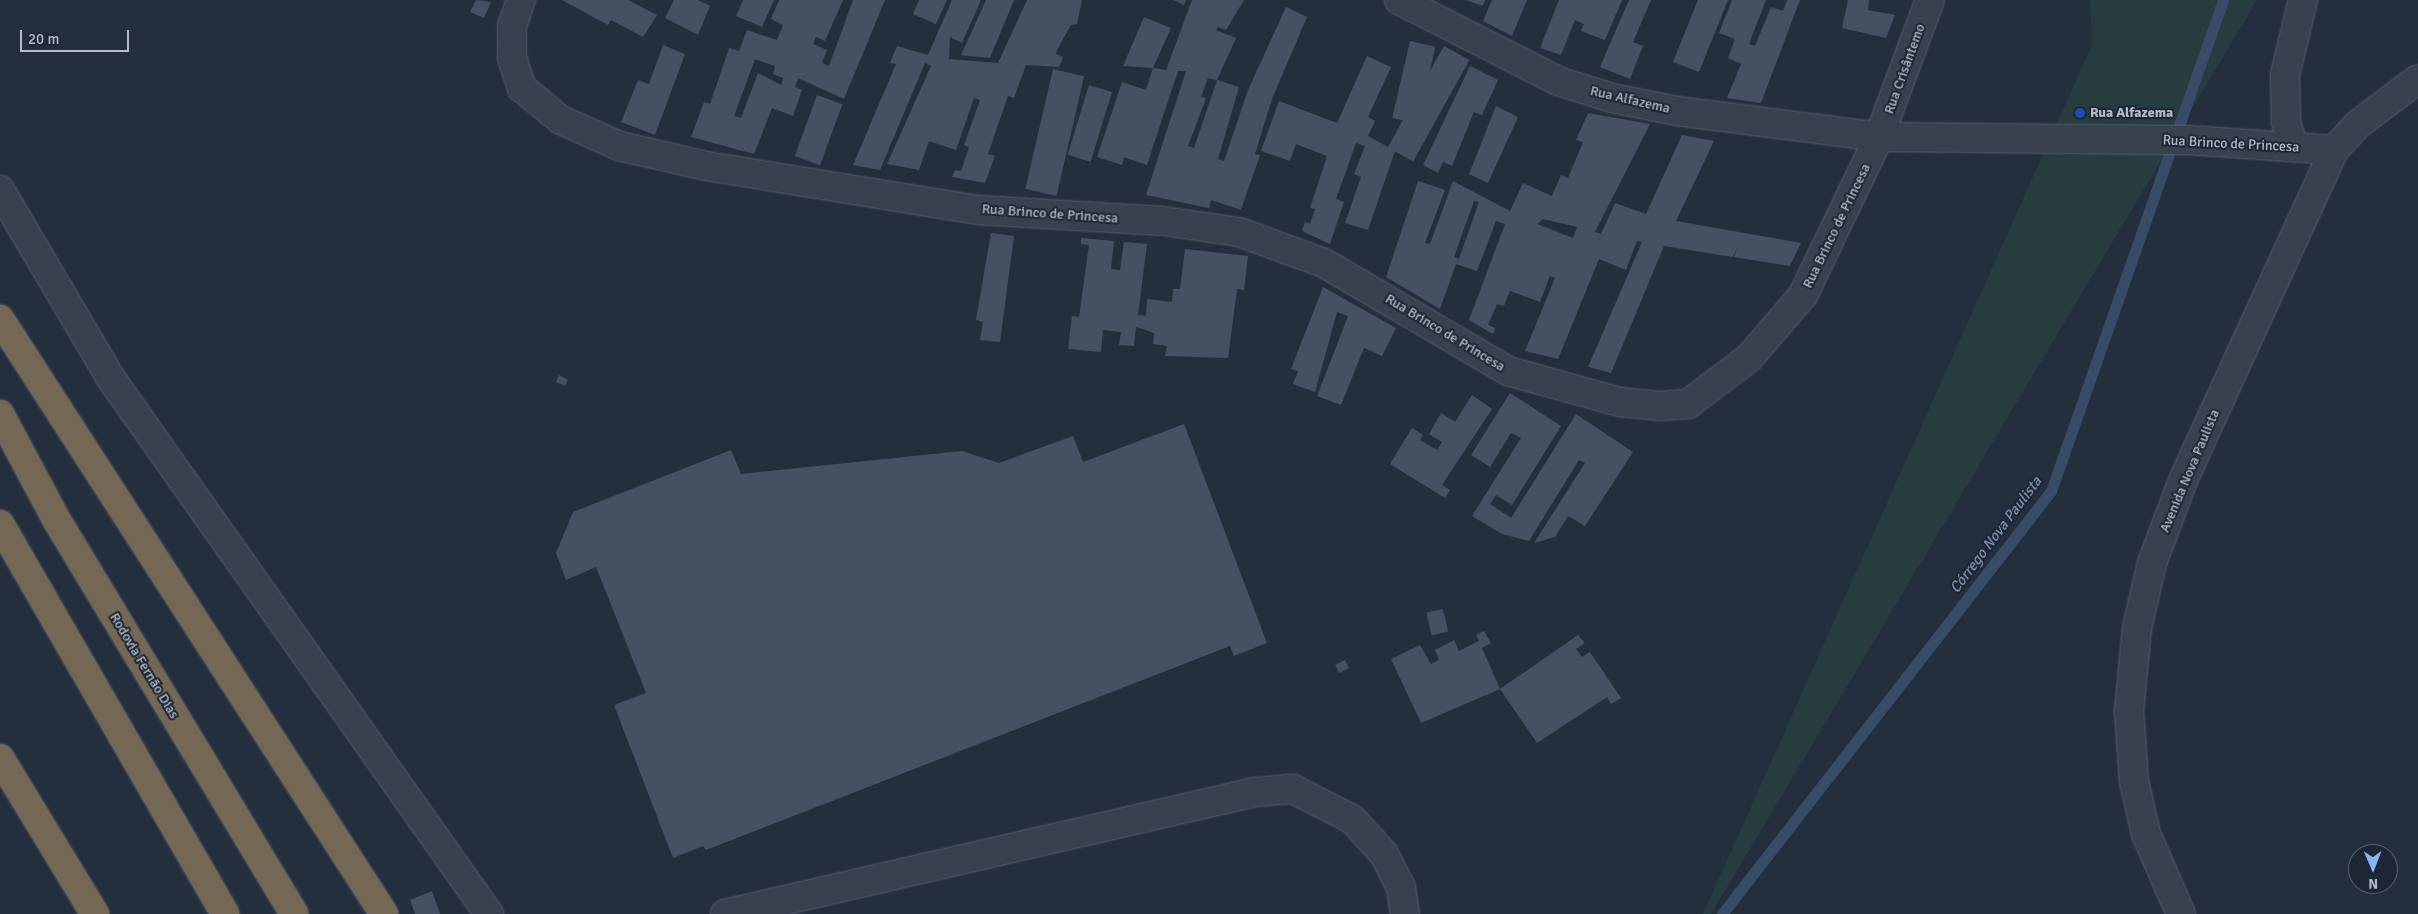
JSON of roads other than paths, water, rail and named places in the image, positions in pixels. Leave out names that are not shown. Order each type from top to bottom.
[{"type":"highway","points":[[0,319],[384,914]]},
{"type":"highway","name":"Rodovia Fernão Dias","points":[[0,414],[56,519],[294,914]]},
{"type":"highway","points":[[0,524],[226,914]]},
{"type":"highway","points":[[0,758],[95,914]]},
{"type":"street","name":"Rua Brinco de Princesa","points":[[521,0],[512,26],[515,73],[538,105],[561,120],[656,156],[979,210],[1163,221],[1239,232],[1324,263],[1508,371],[1620,402],[1660,406],[1688,404],[1749,358],[1803,295],[1879,137],[2188,140],[2334,150]]},
{"type":"street","name":"Rua Alfazema","points":[[1399,0],[1523,66],[1612,98],[1879,137]]},
{"type":"street","name":"Rua Crisântemo","points":[[1879,137],[1930,0]]},
{"type":"street","points":[[2294,147],[2286,122],[2285,75],[2303,0]]},
{"type":"street","name":"Avenida Nova Paulista","points":[[2181,914],[2146,834],[2134,781],[2128,711],[2137,628],[2152,563],[2184,478],[2334,150],[2357,125],[2418,79]]},
{"type":"street","points":[[0,190],[112,380],[489,914]]},
{"type":"street","points":[[725,914],[1255,792],[1293,789],[1352,819],[1384,854],[1401,887],[1405,914]]},
{"type":"waterway","name":"Córrego Nova Paulista","points":[[1722,914],[2051,491],[2223,0]]},
{"type":"place","name":"Rua Alfazema","points":[[2080,113]]}]
